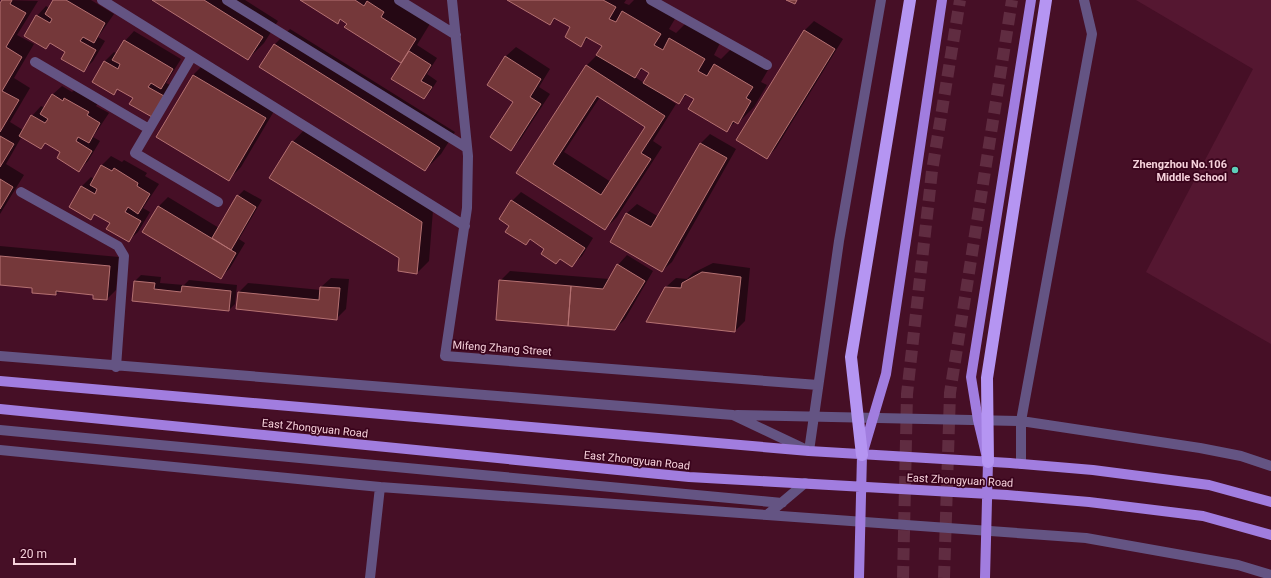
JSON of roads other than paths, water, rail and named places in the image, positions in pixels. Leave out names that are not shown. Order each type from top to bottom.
[{"type":"highway","points":[[862,455],[851,357],[910,0]]},
{"type":"highway","points":[[988,462],[983,420],[987,378],[1046,0]]},
{"type":"main road","points":[[859,578],[862,455],[886,374],[942,0]]},
{"type":"main road","points":[[983,420],[971,377],[1031,0]]},
{"type":"main road","name":"East Zhongyuan Road","points":[[0,381],[809,451],[1093,470],[1209,485],[1271,502]]},
{"type":"main road","name":"East Zhongyuan Road","points":[[0,409],[681,476],[987,494],[1090,502],[1203,516],[1271,535]]},
{"type":"main road","points":[[984,578],[988,462]]},
{"type":"street","points":[[102,0],[465,226]]},
{"type":"street","points":[[227,0],[467,148]]},
{"type":"street","points":[[399,0],[456,35]]},
{"type":"street","name":"Mifeng Zhang Street","points":[[452,0],[467,148],[468,208],[445,356],[818,385]]},
{"type":"street","points":[[651,0],[767,65]]},
{"type":"street","points":[[733,415],[809,451],[839,241],[880,0]]},
{"type":"street","points":[[1021,464],[1021,421],[1092,34],[1084,0]]},
{"type":"street","points":[[192,56],[135,153],[218,202]]},
{"type":"street","points":[[35,62],[148,129]]},
{"type":"street","points":[[21,192],[118,246],[124,256],[116,367]]},
{"type":"street","points":[[0,356],[116,367],[733,415],[1021,421],[1200,448],[1241,456],[1271,466]]},
{"type":"street","points":[[0,430],[782,503]]},
{"type":"street","points":[[0,450],[380,487],[1086,538],[1238,565],[1271,574]]},
{"type":"street","points":[[767,516],[805,483]]},
{"type":"street","points":[[370,578],[380,487]]},
{"type":"tunnel","points":[[903,578],[907,394],[932,171],[960,0]]},
{"type":"tunnel","points":[[944,578],[950,393],[1012,0]]},
{"type":"place","name":"Zhengzhou No.106 Middle School","points":[[1235,170]]}]
